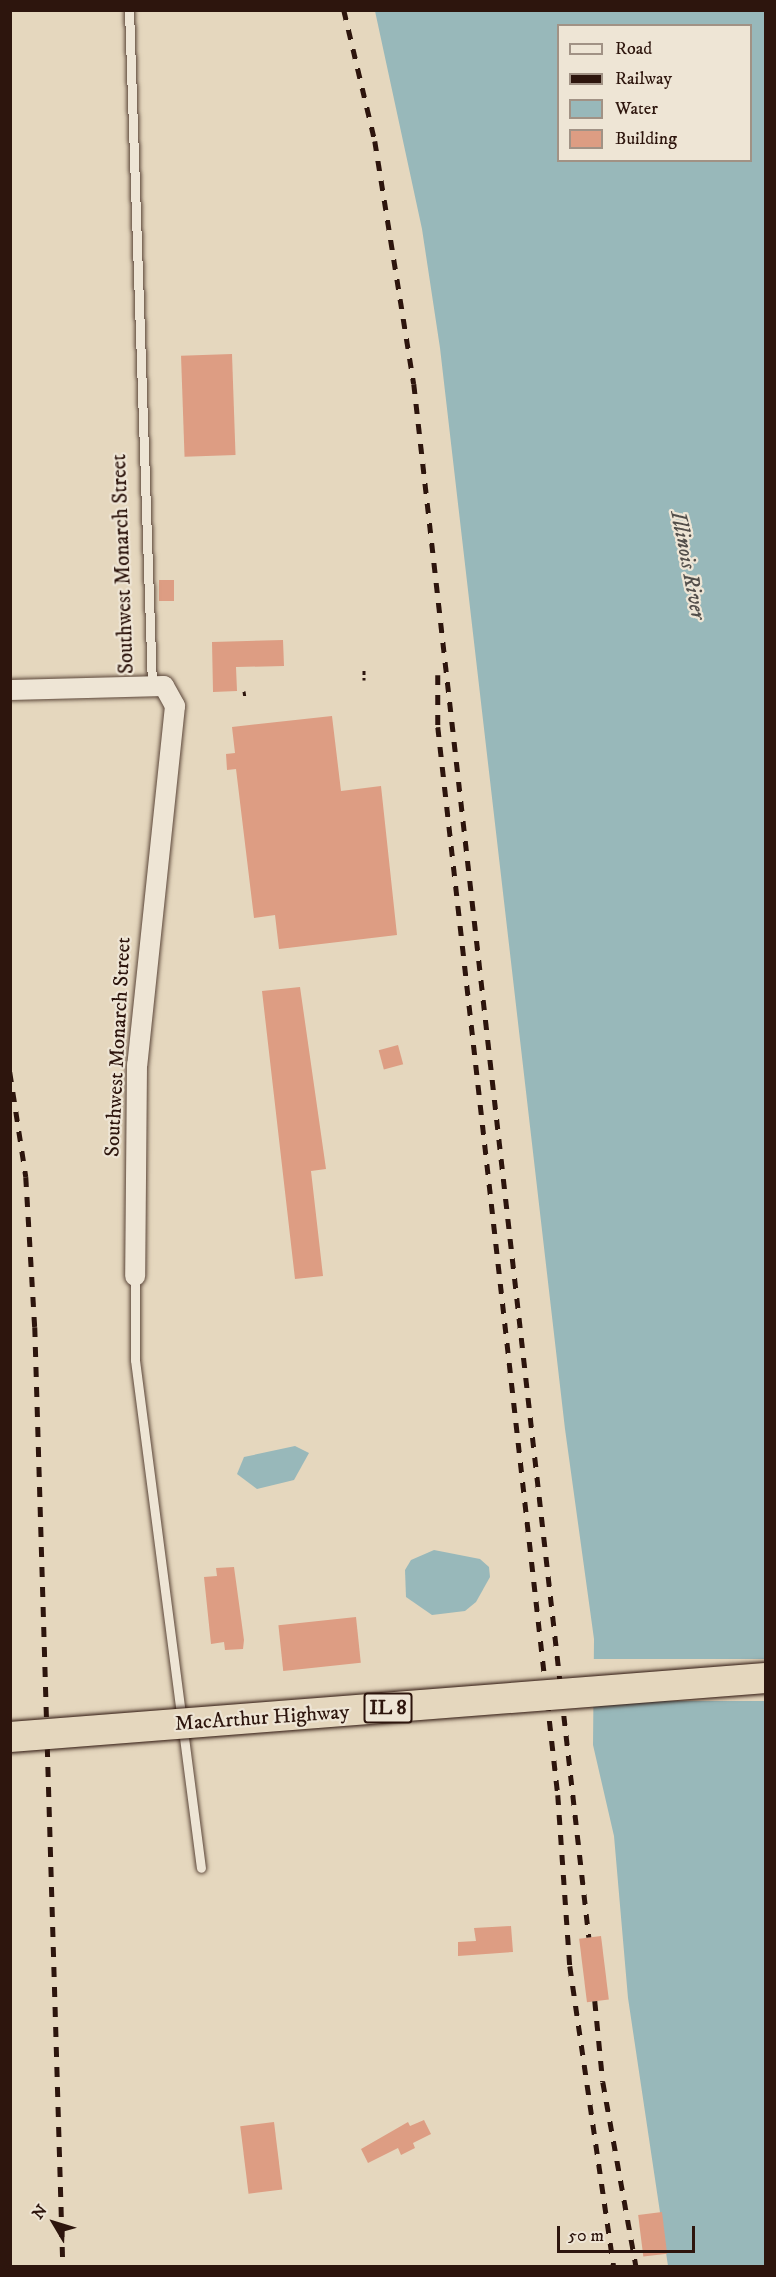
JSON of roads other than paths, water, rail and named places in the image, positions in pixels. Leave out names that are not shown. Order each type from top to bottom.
[{"type":"main road","name":"MacArthur Highway","points":[[10,1737],[765,1678]]},
{"type":"street","points":[[10,690],[152,686]]},
{"type":"street","name":"Southwest Monarch Street","points":[[135,1276],[137,1065],[151,897],[175,733],[170,691],[152,686]]},
{"type":"lane","name":"Southwest Monarch Street","points":[[129,10],[152,686]]},
{"type":"lane","points":[[135,1276],[135,1360],[201,1868]]},
{"type":"water","name":"Illinois River","points":[[375,11],[765,11],[765,2266],[668,2266],[628,1998],[614,1836],[593,1745],[594,1639],[565,1429],[440,348],[422,229]]},
{"type":"water","points":[[295,1446],[309,1453],[294,1480],[257,1489],[237,1474],[244,1457]]},
{"type":"water","points":[[434,1550],[480,1559],[489,1567],[490,1577],[476,1602],[465,1611],[432,1615],[406,1597],[405,1570],[411,1560]]},
{"type":"railway","points":[[344,10],[375,141],[414,384],[589,1937]]},
{"type":"railway","points":[[438,675],[438,727],[558,1795],[570,1966],[614,2266]]},
{"type":"railway","points":[[10,1072],[26,1177],[35,1327],[63,2266]]},
{"type":"railway","points":[[595,2001],[603,2082],[636,2266]]}]
